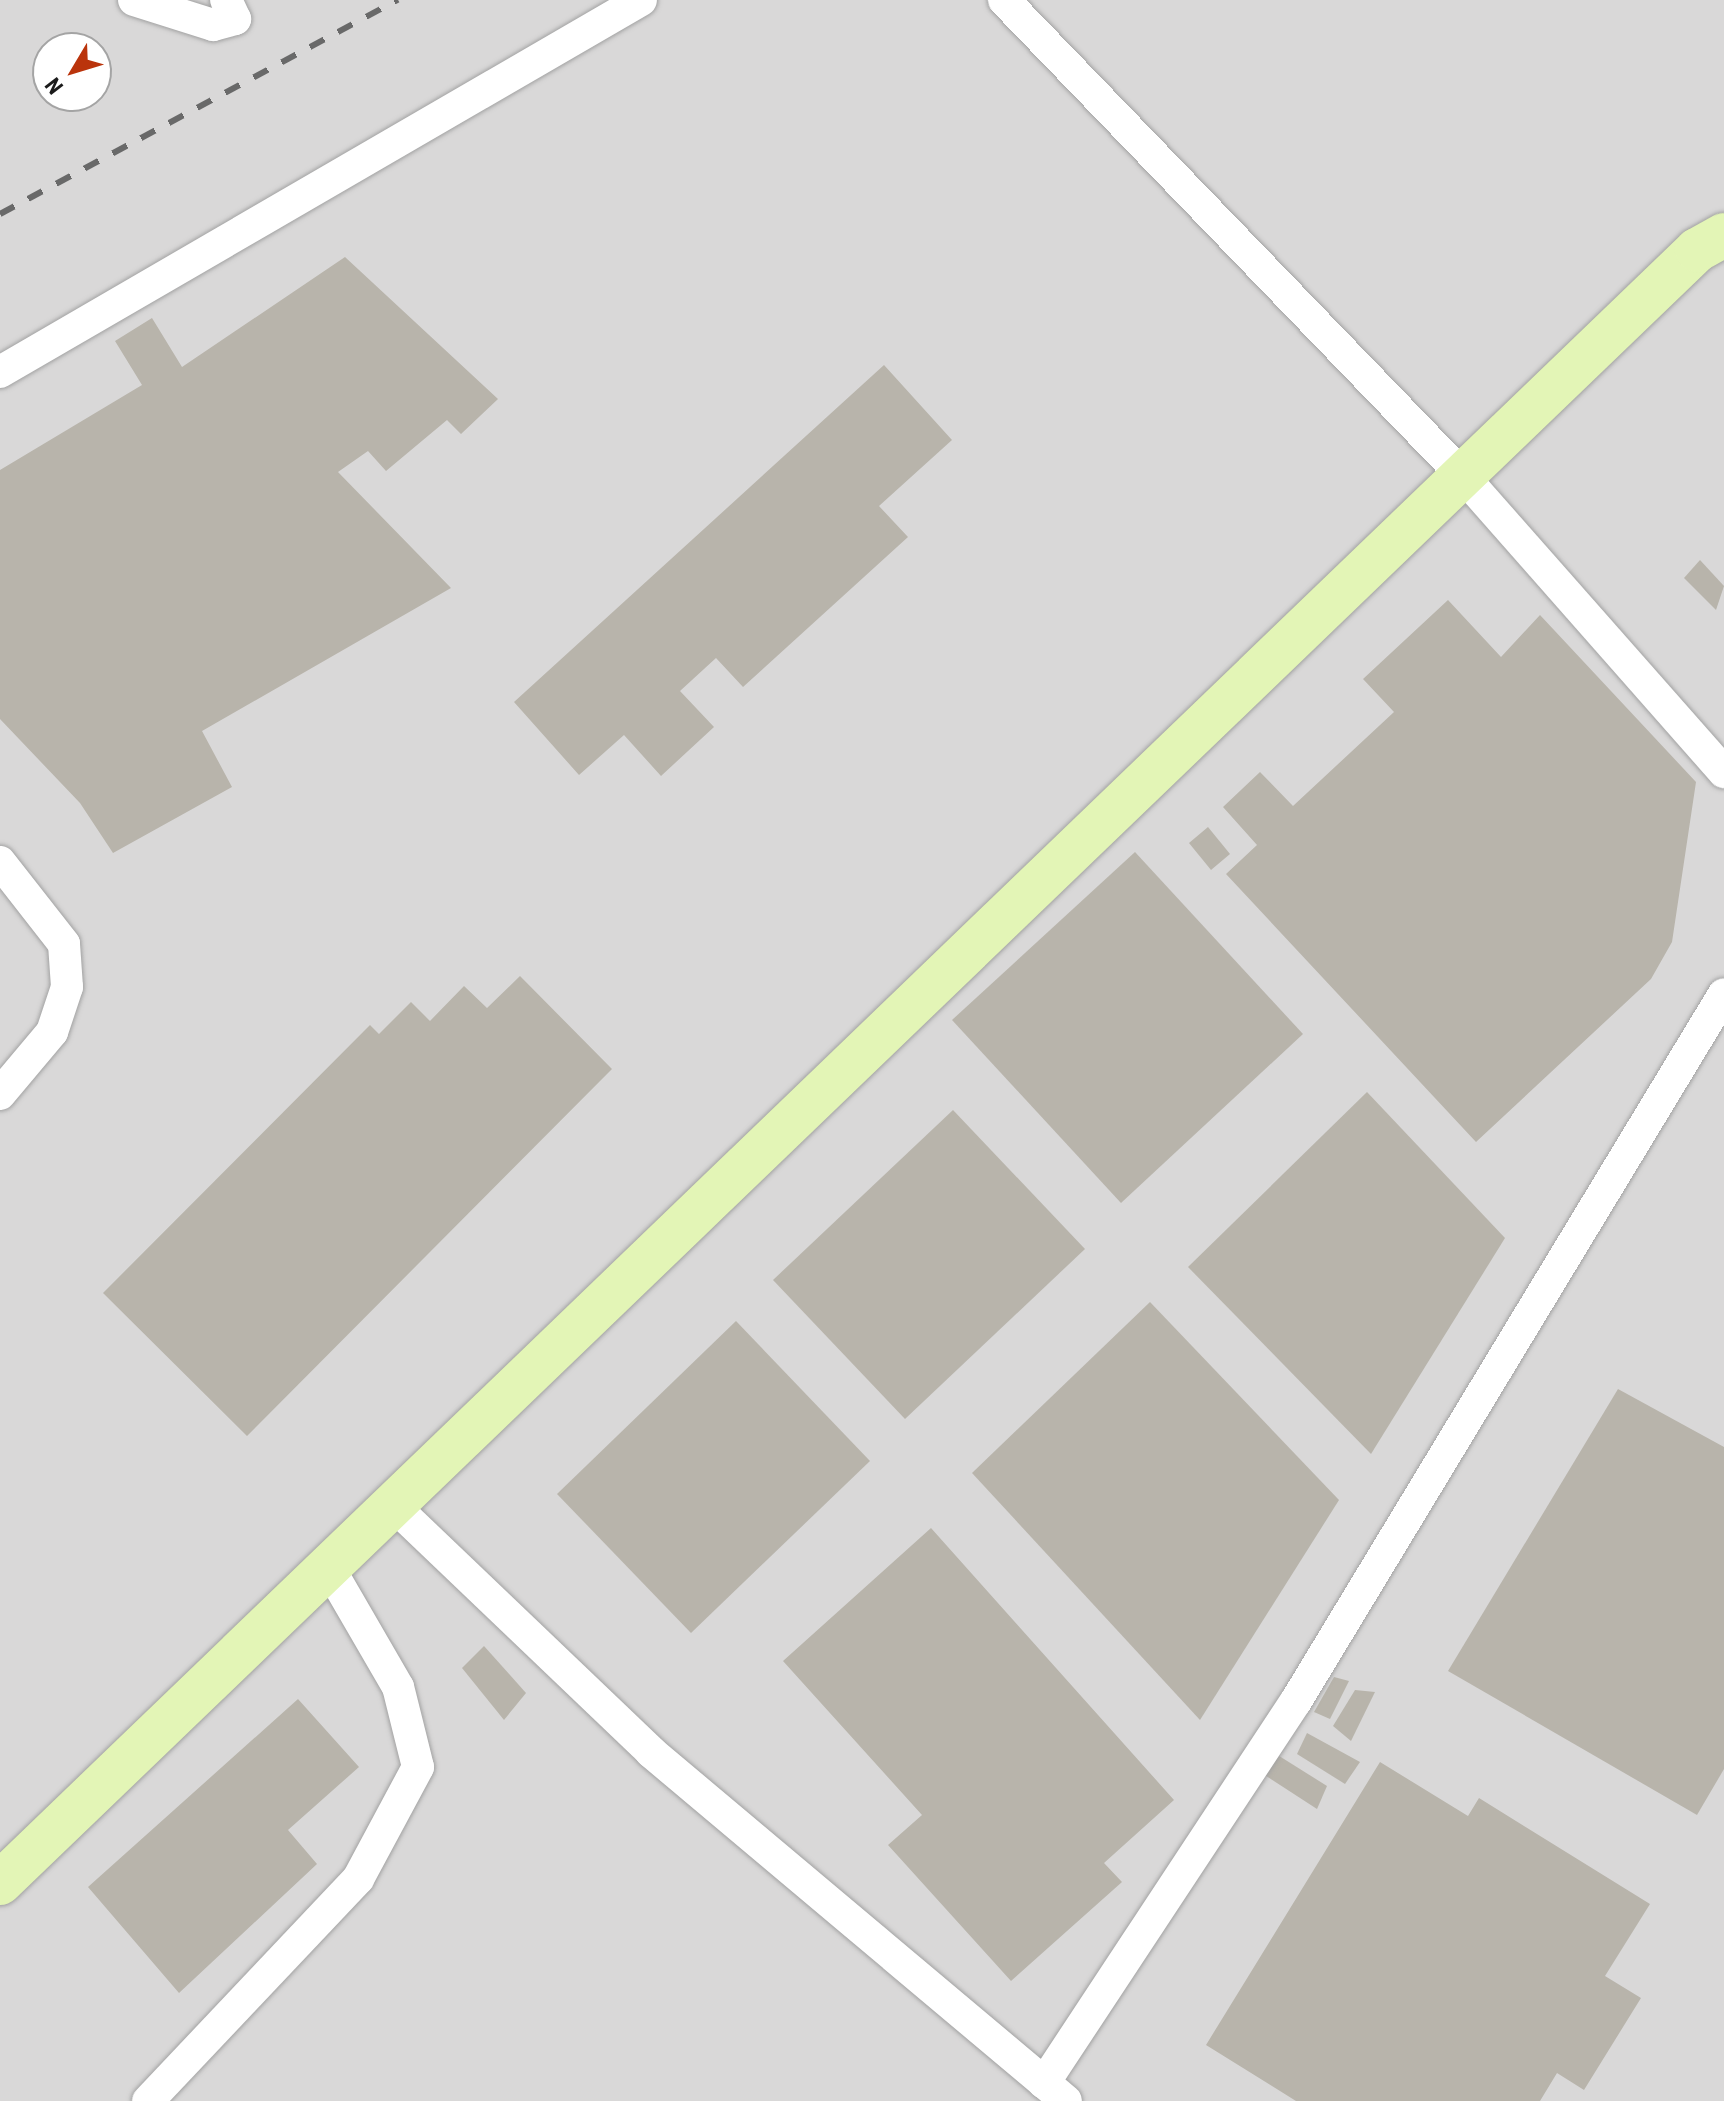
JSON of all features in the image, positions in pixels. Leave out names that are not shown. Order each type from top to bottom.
[{"type":"street","points":[[134,0],[213,25],[235,19],[226,0]]},
{"type":"street","points":[[0,372],[641,0]]},
{"type":"street","points":[[1004,0],[1463,476],[1724,772]]},
{"type":"street","points":[[0,1883],[1697,250],[1724,235]]},
{"type":"street","points":[[0,862],[64,944],[67,987],[52,1032],[0,1094]]},
{"type":"street","points":[[394,1506],[651,1752],[1055,2092],[1724,994]]},
{"type":"street","points":[[148,2101],[358,1879],[418,1767],[398,1687],[329,1568]]},
{"type":"shaded area","points":[[0,0],[1724,0],[1724,2101],[0,2101]]},
{"type":"building","points":[[345,257],[498,399],[461,434],[447,420],[386,471],[368,451],[338,472],[451,588],[202,731],[232,787],[113,853],[80,803],[0,719],[0,470],[142,385],[115,341],[152,318],[182,367]]},
{"type":"building","points":[[884,365],[952,440],[879,506],[908,537],[743,687],[716,658],[680,691],[714,727],[661,776],[624,735],[579,775],[514,702]]},
{"type":"building","points":[[1700,560],[1724,586],[1716,610],[1684,578]]},
{"type":"building","points":[[1448,600],[1501,657],[1540,615],[1696,782],[1672,942],[1651,979],[1476,1142],[1226,874],[1257,845],[1223,807],[1260,772],[1293,806],[1394,712],[1363,679]]},
{"type":"building","points":[[1208,827],[1230,854],[1211,870],[1189,843]]},
{"type":"building","points":[[1135,852],[1303,1034],[1121,1203],[952,1020]]},
{"type":"building","points":[[520,976],[612,1069],[247,1436],[103,1293],[370,1025],[379,1034],[411,1002],[430,1021],[464,986],[487,1008]]},
{"type":"building","points":[[1367,1092],[1505,1238],[1371,1454],[1188,1267]]},
{"type":"building","points":[[953,1110],[1085,1249],[905,1419],[773,1280]]},
{"type":"building","points":[[1150,1302],[1339,1500],[1200,1720],[972,1473]]},
{"type":"building","points":[[736,1321],[870,1461],[691,1633],[557,1494]]},
{"type":"building","points":[[1618,1389],[1724,1447],[1724,1769],[1697,1815],[1448,1671]]},
{"type":"building","points":[[931,1528],[1174,1800],[1104,1863],[1122,1882],[1011,1981],[888,1845],[922,1815],[783,1661]]},
{"type":"building","points":[[484,1646],[526,1693],[504,1720],[462,1668]]},
{"type":"building","points":[[1334,1677],[1349,1681],[1330,1719],[1314,1712]]},
{"type":"building","points":[[1355,1690],[1375,1692],[1351,1741],[1333,1726]]},
{"type":"building","points":[[298,1699],[359,1767],[288,1830],[317,1864],[179,1993],[88,1887]]},
{"type":"building","points":[[1307,1733],[1360,1762],[1345,1784],[1297,1754]]},
{"type":"building","points":[[1276,1754],[1327,1786],[1317,1809],[1260,1772]]},
{"type":"building","points":[[1380,1762],[1468,1816],[1479,1798],[1650,1904],[1605,1976],[1641,1998],[1584,2090],[1557,2073],[1540,2101],[1296,2101],[1206,2045]]},
{"type":"railway","points":[[0,214],[398,0]]}]
